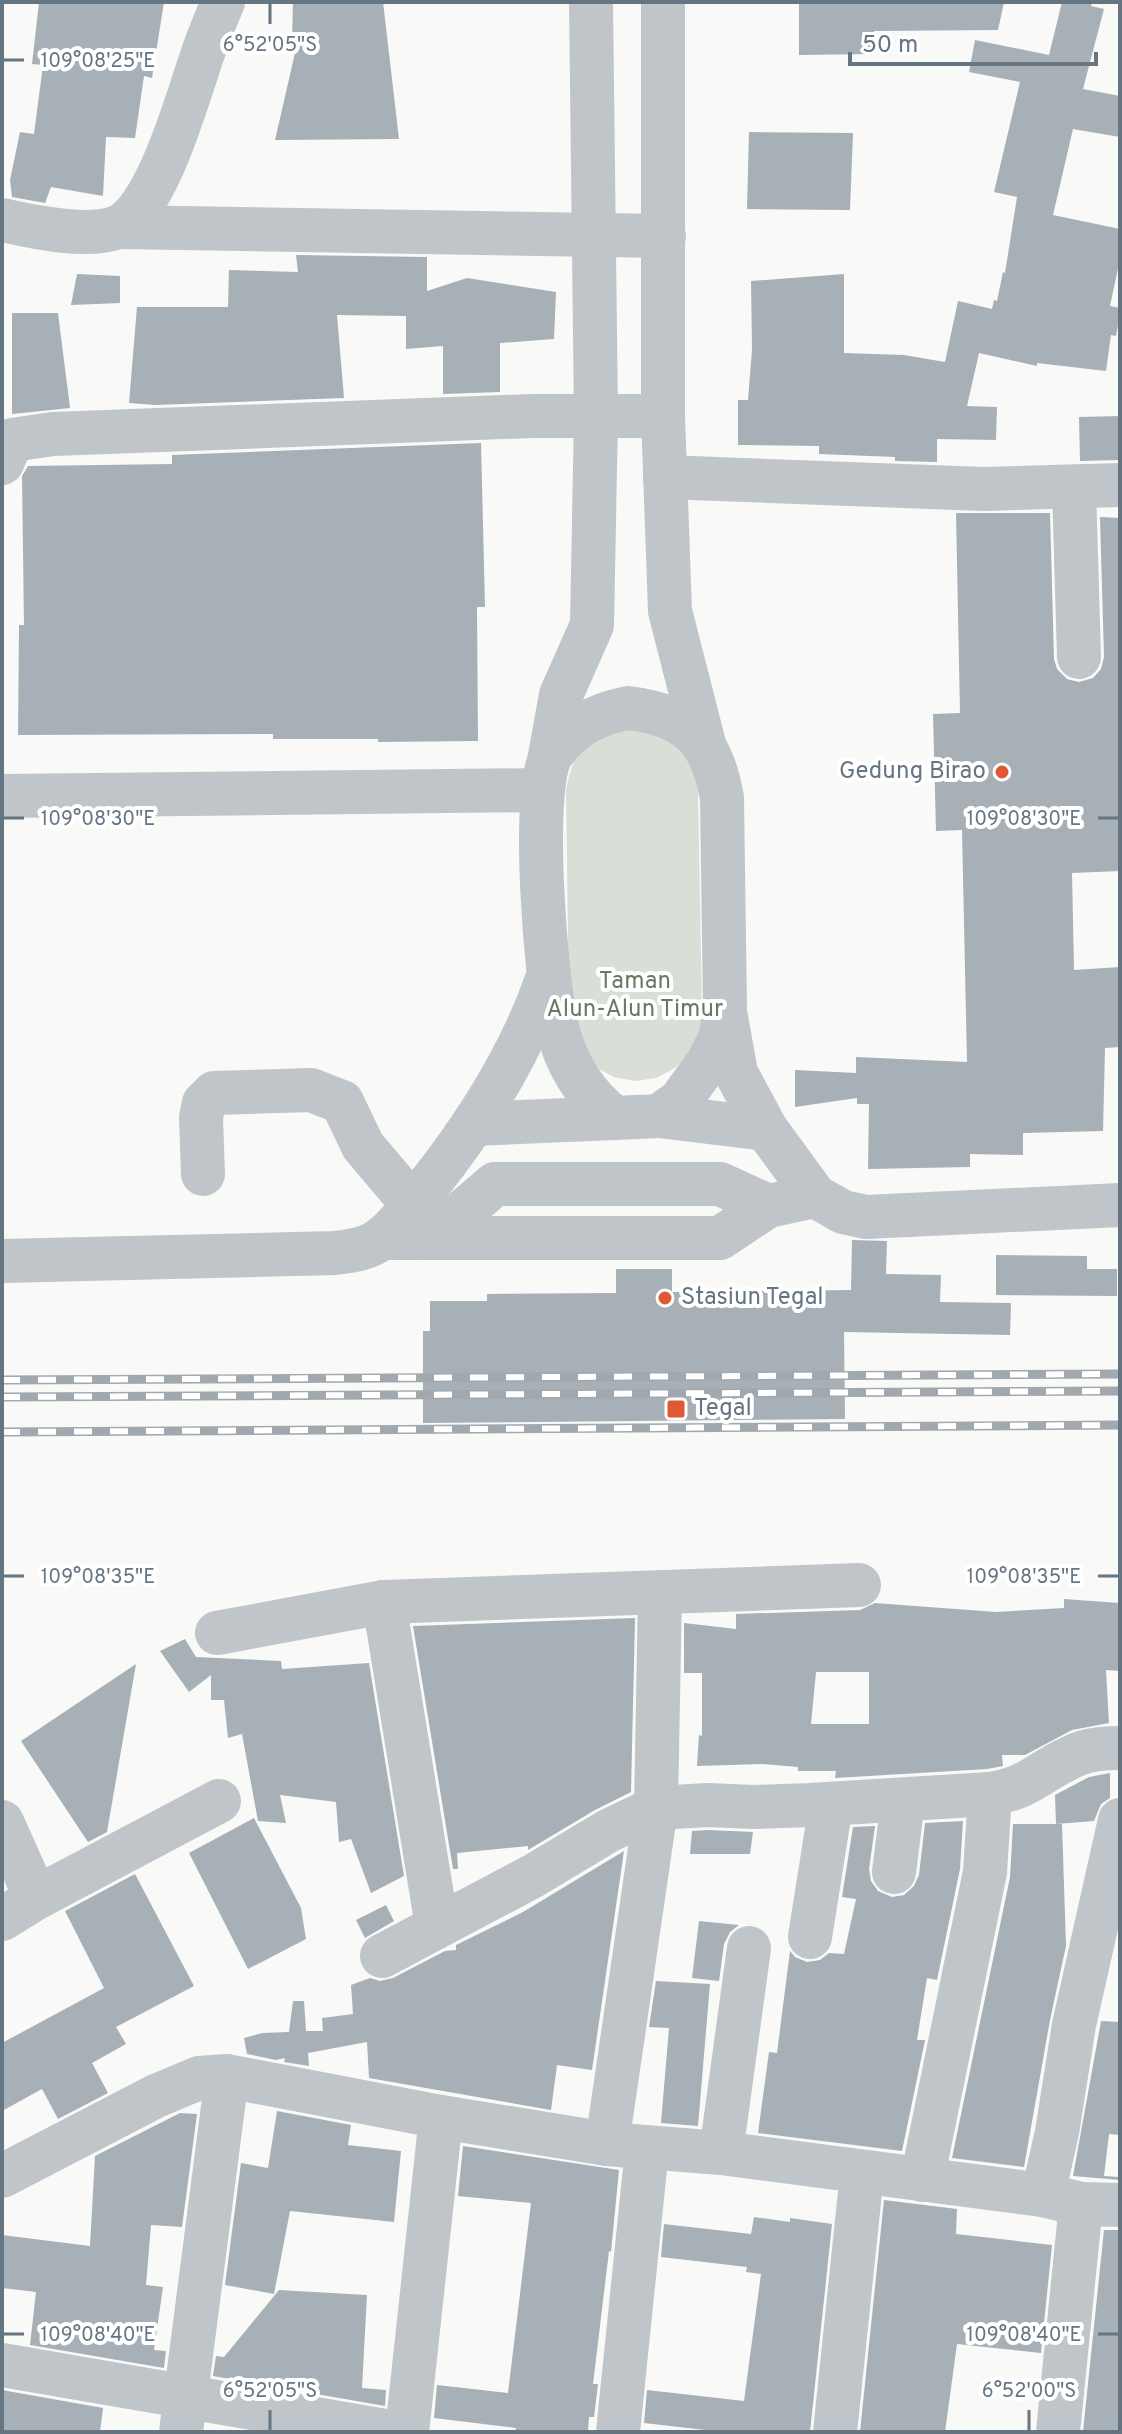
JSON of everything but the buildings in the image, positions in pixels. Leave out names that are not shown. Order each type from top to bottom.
[{"type":"street","points":[[119,227],[147,199],[169,153],[223,2]]},
{"type":"street","points":[[591,2],[596,416],[592,625],[561,695],[547,773],[547,979],[557,1029],[570,1062],[594,1102],[615,1118]]},
{"type":"street","points":[[663,2],[663,416],[670,611],[704,744],[718,769],[722,798],[725,1008],[736,1073],[766,1129],[815,1196],[843,1212],[866,1217],[1120,1205]]},
{"type":"street","points":[[2,220],[41,228],[79,230],[119,227],[664,236]]},
{"type":"street","points":[[2,463],[12,440],[53,434],[532,416],[663,416]]},
{"type":"street","points":[[665,477],[984,489],[1120,485]]},
{"type":"street","points":[[1074,488],[1079,657]]},
{"type":"street","points":[[547,773],[577,727],[601,714],[628,708],[657,711],[683,724],[704,744]]},
{"type":"street","points":[[2,796],[547,773]]},
{"type":"street","points":[[423,1221],[448,1162],[512,1063],[535,1015],[547,979]]},
{"type":"street","points":[[659,1116],[680,1101],[708,1062],[720,1039],[725,1008]]},
{"type":"street","points":[[203,1174],[201,1117],[204,1103],[214,1093],[311,1090],[342,1102],[363,1146],[423,1221]]},
{"type":"street","points":[[473,1124],[659,1116],[766,1129]]},
{"type":"street","points":[[2,1261],[335,1253],[360,1249],[423,1221],[720,1238],[768,1206],[815,1196]]},
{"type":"street","points":[[217,1633],[384,1602],[567,1593],[859,1585]]},
{"type":"street","points":[[618,2432],[633,1978],[656,1808],[660,1592]]},
{"type":"street","points":[[384,1602],[437,1926]]},
{"type":"street","points":[[382,1956],[533,1876],[608,1831],[656,1808],[903,1801],[1009,1792],[1030,1783],[1078,1753],[1120,1748]]},
{"type":"street","points":[[922,2180],[985,1872],[990,1794]]},
{"type":"street","points":[[2,1822],[19,1908],[219,1801]]},
{"type":"street","points":[[894,1872],[903,1801]]},
{"type":"street","points":[[810,1937],[831,1804]]},
{"type":"street","points":[[1058,2432],[1081,2201],[1057,2132],[1074,2025],[1120,1820]]},
{"type":"street","points":[[721,2153],[749,1948]]},
{"type":"street","points":[[2,2176],[156,2096],[199,2078],[227,2076],[441,2117],[627,2146],[721,2153],[1081,2201]]},
{"type":"street","points":[[183,2415],[227,2076]]},
{"type":"street","points":[[407,2432],[441,2117]]},
{"type":"street","points":[[835,2432],[862,2173]]},
{"type":"street","points":[[2,2365],[183,2415],[391,2432]]},
{"type":"green space","name":"Taman Alun-Alun Timur","points":[[633,726],[671,738],[695,770],[698,790],[702,1012],[699,1033],[690,1053],[675,1068],[656,1078],[635,1081],[614,1077],[595,1067],[569,1012],[566,790],[574,761],[587,744]]},
{"type":"railway","points":[[2,1380],[1120,1374]]},
{"type":"railway","points":[[2,1397],[1120,1391]]},
{"type":"railway","points":[[2,1432],[1120,1425]]},
{"type":"place","name":"Gedung Birao","points":[[1002,772]]},
{"type":"place","name":"Stasiun Tegal","points":[[665,1298]]},
{"type":"place","name":"Tegal","points":[[676,1409]]}]
